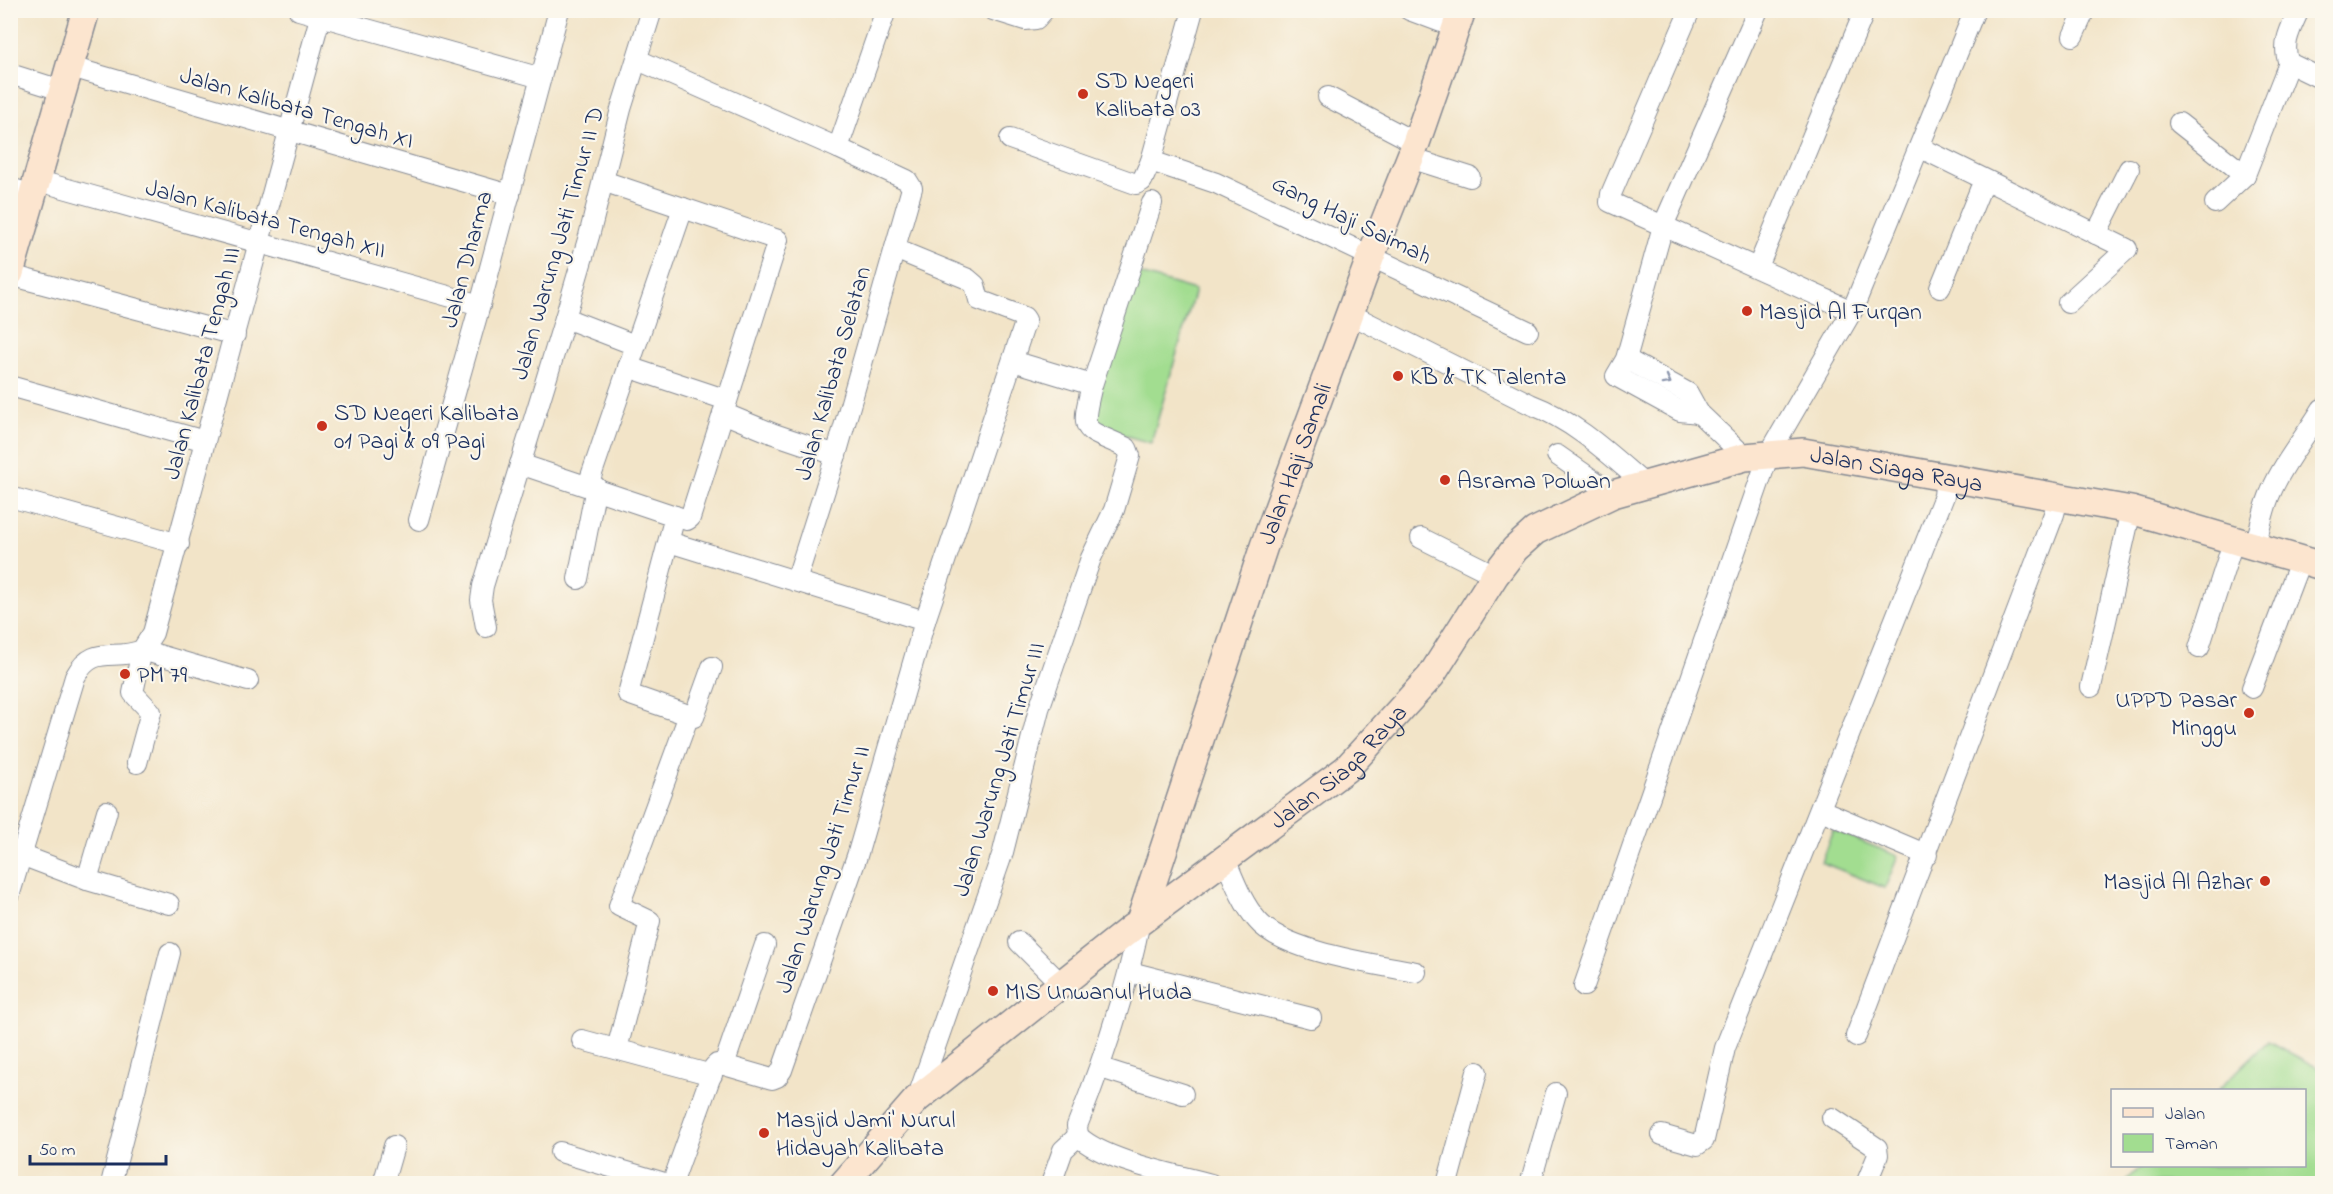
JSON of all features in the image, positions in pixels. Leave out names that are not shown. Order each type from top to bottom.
[{"type":"main road","points":[[10,274],[28,188],[68,79],[86,10]]},
{"type":"main road","name":"Jalan Haji Samali","points":[[1140,921],[1264,546],[1371,256],[1413,151],[1460,19]]},
{"type":"main road","name":"Jalan Siaga Raya","points":[[843,1184],[917,1099],[1140,921],[1225,860],[1355,760],[1431,676],[1495,575],[1515,549],[1535,531],[1612,494],[1757,455],[1803,452],[2059,495],[2131,510],[2312,562]]},
{"type":"street","points":[[299,10],[321,13],[541,78]]},
{"type":"street","name":"Jalan Dharma","points":[[419,520],[480,305],[559,10]]},
{"type":"street","name":"Jalan Warung Jati Timur II D","points":[[486,627],[481,600],[483,586],[565,318],[624,98],[638,60],[652,10]]},
{"type":"street","points":[[638,60],[838,148],[886,10]]},
{"type":"street","points":[[993,10],[1025,20],[1036,20],[1044,10]]},
{"type":"street","points":[[1010,139],[1136,184],[1146,177],[1192,10]]},
{"type":"street","points":[[1409,10],[1460,19]]},
{"type":"street","points":[[1690,10],[1611,194],[1610,202],[1616,207],[1758,267],[1852,311]]},
{"type":"street","points":[[1757,455],[1699,412],[1680,411],[1616,376],[1626,359],[1663,226],[1758,10]]},
{"type":"street","points":[[1758,267],[1865,10]]},
{"type":"street","points":[[1584,986],[1757,455],[1852,311],[1921,148],[1975,10]]},
{"type":"street","points":[[2073,36],[2085,10]]},
{"type":"street","points":[[2299,10],[2286,41],[2285,54],[2289,63],[2322,79]]},
{"type":"street","name":"Jalan Kalibata Tengah III","points":[[137,763],[151,716],[149,708],[133,693],[142,650],[153,633],[179,544],[321,13]]},
{"type":"street","points":[[2215,203],[2245,175],[2289,63]]},
{"type":"street","name":"Jalan Kalibata Tengah XI","points":[[10,74],[68,79],[289,131],[510,195]]},
{"type":"street","points":[[1328,97],[1413,151],[1470,177]]},
{"type":"street","points":[[2179,123],[2245,175]]},
{"type":"street","name":"Jalan Kalibata Selatan","points":[[796,580],[836,455],[912,188],[907,180],[838,148]]},
{"type":"street","points":[[1921,148],[2127,249],[2068,303]]},
{"type":"street","name":"Gang Haji Saimah","points":[[1151,161],[1216,183],[1528,331]]},
{"type":"street","points":[[2096,234],[2129,169]]},
{"type":"street","points":[[1940,288],[1984,180]]},
{"type":"street","points":[[520,464],[592,486],[687,520],[690,518],[778,240],[603,181]]},
{"type":"street","name":"Jalan Kalibata Tengah XII","points":[[28,188],[259,244],[480,305]]},
{"type":"street","points":[[1013,361],[1092,384],[1152,203]]},
{"type":"street","points":[[578,579],[592,486],[628,367],[683,208]]},
{"type":"street","points":[[669,542],[925,621],[1024,329],[1024,317],[979,300],[975,285],[968,279],[895,249]]},
{"type":"street","points":[[10,274],[235,335]]},
{"type":"street","points":[[1350,314],[1530,404],[1556,414],[1590,437],[1645,485]]},
{"type":"street","points":[[565,318],[636,345]]},
{"type":"street","points":[[628,367],[725,406],[774,434],[836,455]]},
{"type":"street","name":"Jalan Warung Jati Timur III","points":[[917,1099],[1003,852],[1043,699],[1091,558],[1114,510],[1130,456],[1127,448],[1095,435],[1087,427],[1084,415],[1092,384]]},
{"type":"street","points":[[10,386],[205,441]]},
{"type":"street","points":[[2199,648],[2244,542],[2264,519],[2264,509],[2272,489],[2322,409]]},
{"type":"street","points":[[1557,455],[1612,494]]},
{"type":"street","points":[[1662,1135],[1690,1145],[1697,1145],[1704,1140],[1725,1048],[1944,496],[1946,476]]},
{"type":"street","points":[[1856,1036],[1927,855],[2054,514],[2059,495]]},
{"type":"street","points":[[10,497],[179,544]]},
{"type":"street","points":[[2091,687],[2131,510]]},
{"type":"street","points":[[675,516],[627,691],[629,694],[691,716]]},
{"type":"street","points":[[1421,538],[1495,575]]},
{"type":"street","points":[[2252,688],[2312,562]]},
{"type":"street","name":"Jalan Warung Jati Timur II","points":[[718,1070],[772,1079],[777,1077],[782,1070],[857,856],[925,621]]},
{"type":"street","points":[[10,893],[75,677],[88,659],[99,655],[142,650],[248,681]]},
{"type":"street","points":[[617,1049],[650,921],[619,906],[691,716],[712,667]]},
{"type":"street","points":[[1821,810],[1927,855]]},
{"type":"street","points":[[87,880],[107,811]]},
{"type":"street","points":[[21,855],[87,880],[170,904]]},
{"type":"street","points":[[1225,860],[1246,905],[1257,921],[1272,935],[1334,955],[1416,972]]},
{"type":"street","points":[[1140,921],[1130,972],[1101,1068],[1077,1126],[1078,1136],[1086,1143],[1146,1167],[1211,1184]]},
{"type":"street","points":[[1019,942],[1061,984]]},
{"type":"street","points":[[560,1152],[670,1184],[718,1070],[765,945]]},
{"type":"street","points":[[111,1184],[170,953]]},
{"type":"street","points":[[1130,972],[1311,1018]]},
{"type":"street","points":[[582,1040],[718,1070]]},
{"type":"street","points":[[1101,1068],[1183,1094]]},
{"type":"street","points":[[1447,1184],[1477,1072]]},
{"type":"street","points":[[1530,1184],[1556,1093]]},
{"type":"street","points":[[1832,1118],[1878,1148],[1878,1155],[1866,1184]]},
{"type":"street","points":[[1051,1184],[1063,1150],[1078,1136]]},
{"type":"street","points":[[383,1184],[394,1146]]},
{"type":"green space","points":[[1130,271],[1195,290],[1151,443],[1085,424]]},
{"type":"green space","points":[[1833,830],[1898,856],[1885,888],[1821,862]]},
{"type":"green space","points":[[2268,1041],[2322,1070],[2322,1183],[2124,1183],[2141,1167],[2306,1167],[2306,1089],[2219,1089]]},
{"type":"place","name":"SD Negeri Kalibata 03","points":[[1083,94]]},
{"type":"place","name":"Masjid Al Furqan","points":[[1747,311]]},
{"type":"place","name":"KB & TK Talenta","points":[[1398,376]]},
{"type":"place","name":"SD Negeri Kalibata 01 Pagi & 09 Pagi","points":[[322,426]]},
{"type":"place","name":"Asrama Polwan","points":[[1445,480]]},
{"type":"place","name":"PM 79","points":[[125,674]]},
{"type":"place","name":"UPPD Pasar Minggu","points":[[2249,713]]},
{"type":"place","name":"Masjid Al Azhar","points":[[2265,881]]},
{"type":"place","name":"MIS Unwanul Huda","points":[[993,991]]},
{"type":"place","name":"Masjid Jami' Nurul Hidayah Kalibata","points":[[764,1133]]}]
